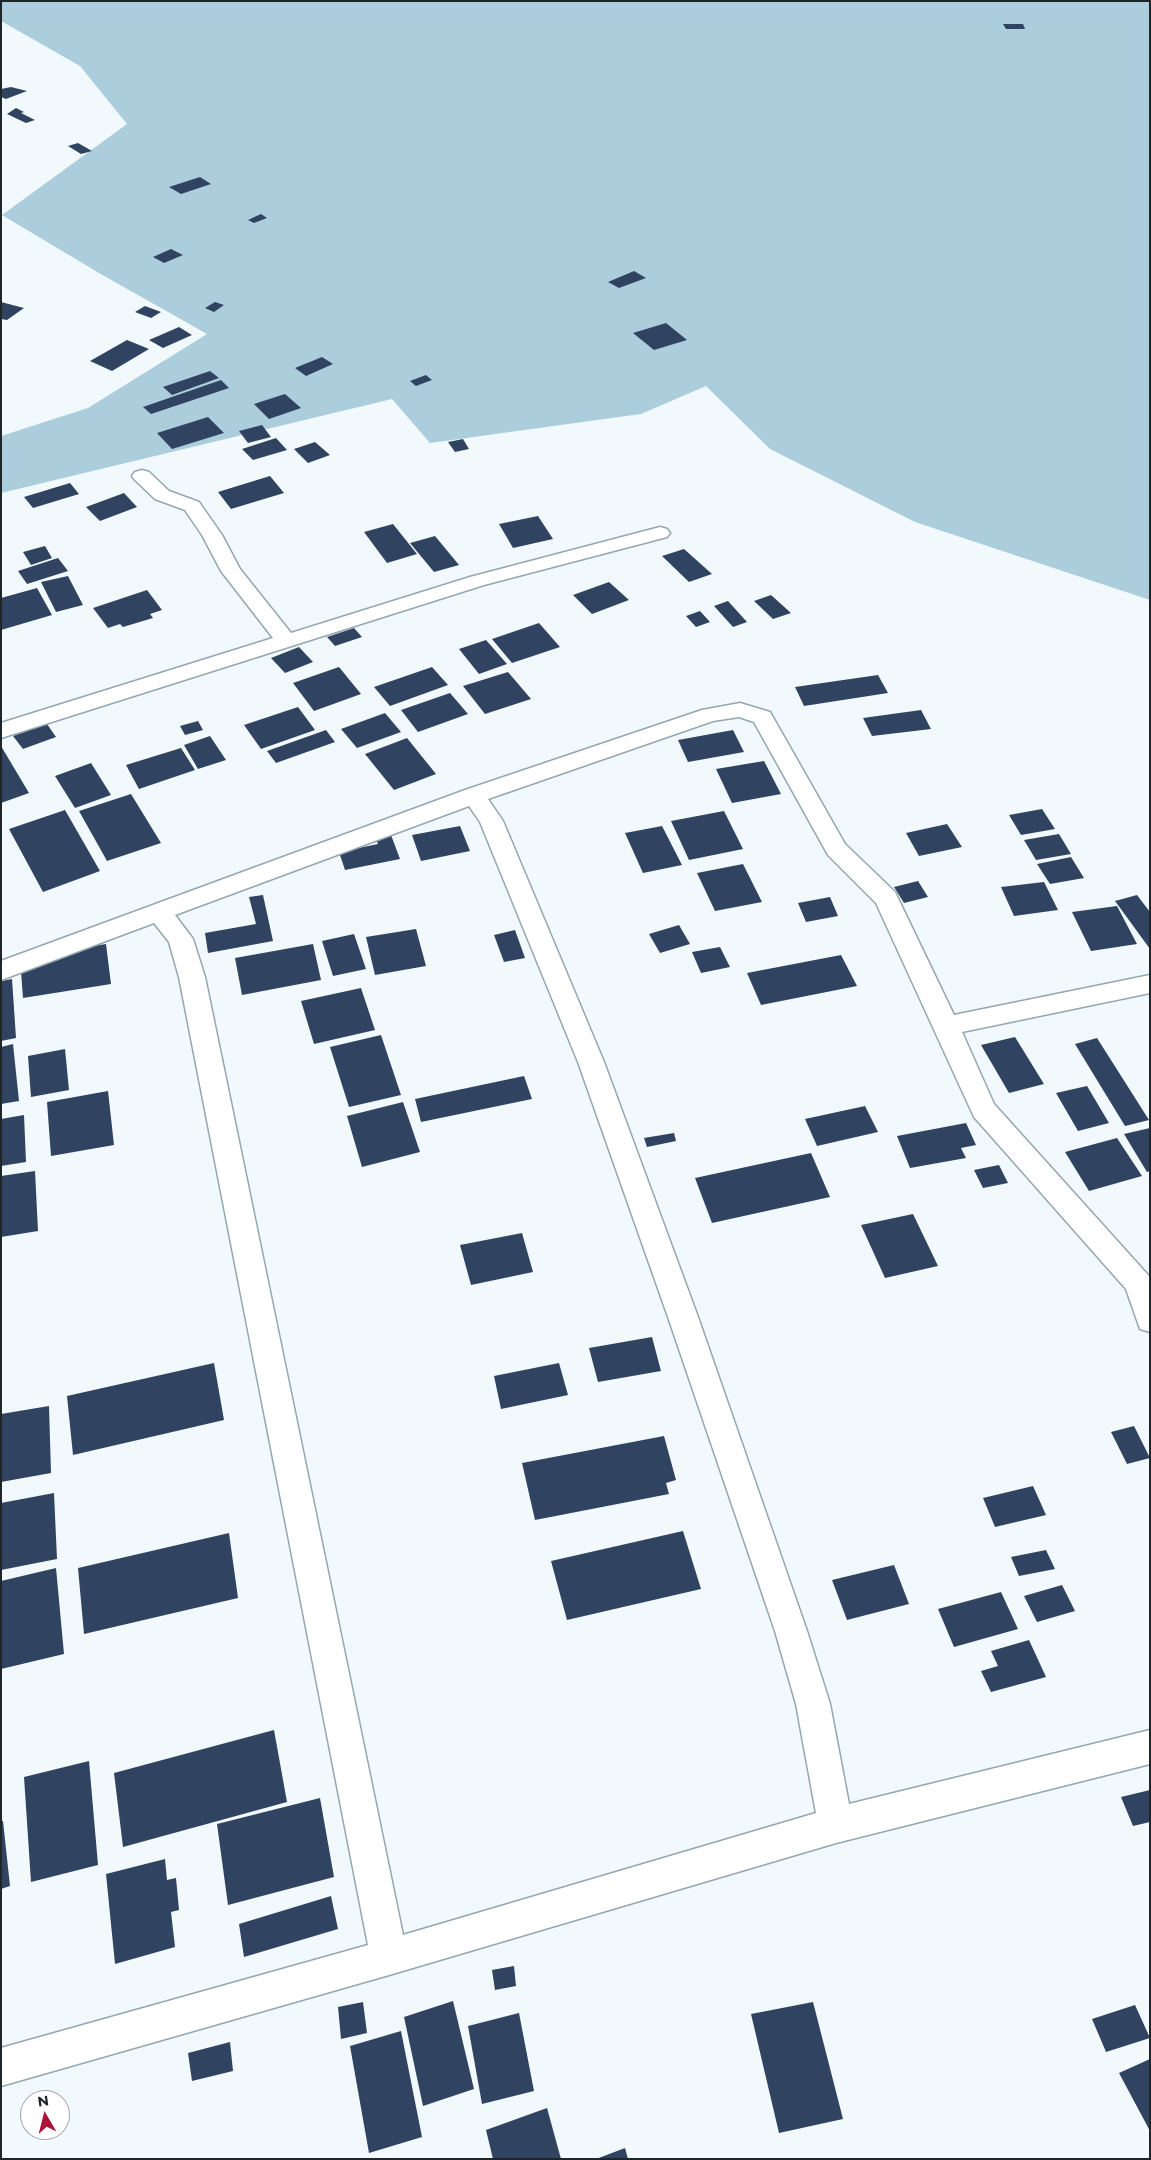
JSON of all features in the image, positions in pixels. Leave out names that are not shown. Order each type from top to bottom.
[{"type":"street","points":[[142,476],[162,495],[192,506],[212,535],[231,571],[286,640]]},
{"type":"street","points":[[1,731],[477,581],[660,533]]},
{"type":"street","points":[[1,971],[473,795],[710,715],[740,710],[762,717],[836,849],[886,898],[983,1110],[1144,1281],[1150,1320]]},
{"type":"street","points":[[473,795],[491,821],[591,1062],[683,1317],[791,1631],[813,1704],[836,1825]]},
{"type":"street","points":[[159,912],[182,939],[192,977],[388,1957]]},
{"type":"street","points":[[946,1026],[1150,984]]},
{"type":"street","points":[[1,2067],[388,1957],[836,1825],[1150,1747]]},
{"type":"shaded area","points":[[1,1],[1150,1],[1150,600],[915,522],[770,449],[706,386],[641,414],[430,443],[392,399],[1,493],[1,436],[88,408],[207,334],[2,215],[127,124],[80,66],[1,21]]},
{"type":"building","points":[[1003,24],[1023,24],[1025,29],[1006,29]]},
{"type":"building","points":[[11,87],[27,91],[6,99],[1,97],[1,89]]},
{"type":"building","points":[[16,108],[24,112],[21,113],[35,120],[26,123],[7,114]]},
{"type":"building","points":[[78,143],[92,151],[81,154],[68,146]]},
{"type":"building","points":[[200,177],[211,184],[181,194],[169,187]]},
{"type":"building","points":[[261,214],[267,218],[254,223],[248,220]]},
{"type":"building","points":[[171,249],[183,255],[164,263],[153,257]]},
{"type":"building","points":[[634,271],[646,278],[619,288],[608,282]]},
{"type":"building","points":[[1,302],[24,308],[7,320],[1,319]]},
{"type":"building","points":[[215,302],[224,305],[214,312],[205,308]]},
{"type":"building","points":[[145,306],[161,312],[151,318],[135,312]]},
{"type":"building","points":[[666,323],[687,340],[654,350],[633,333]]},
{"type":"building","points":[[179,327],[192,335],[163,348],[149,340]]},
{"type":"building","points":[[127,340],[149,349],[112,371],[90,361]]},
{"type":"building","points":[[322,357],[333,364],[306,376],[295,368]]},
{"type":"building","points":[[210,371],[219,378],[172,395],[163,387]]},
{"type":"building","points":[[426,375],[432,380],[416,386],[410,381]]},
{"type":"building","points":[[221,380],[229,388],[151,414],[143,407]]},
{"type":"building","points":[[285,394],[301,408],[269,419],[254,404]]},
{"type":"building","points":[[208,417],[224,433],[172,449],[157,433]]},
{"type":"building","points":[[262,425],[271,437],[248,443],[239,431]]},
{"type":"building","points":[[276,438],[287,450],[253,460],[242,449]]},
{"type":"building","points":[[463,439],[469,449],[455,452],[448,442]]},
{"type":"building","points":[[315,442],[330,455],[308,463],[294,449]]},
{"type":"building","points":[[270,476],[284,493],[231,509],[218,492]]},
{"type":"building","points":[[70,483],[79,494],[33,508],[24,497]]},
{"type":"building","points":[[124,493],[137,507],[100,521],[86,507]]},
{"type":"building","points":[[538,516],[553,539],[513,548],[499,524]]},
{"type":"building","points":[[393,524],[417,554],[387,563],[364,532]]},
{"type":"building","points":[[435,536],[459,565],[434,572],[410,543]]},
{"type":"building","points":[[45,546],[52,558],[31,565],[23,552]]},
{"type":"building","points":[[684,549],[712,574],[689,582],[662,556]]},
{"type":"building","points":[[58,558],[68,571],[27,584],[18,571]]},
{"type":"building","points":[[68,576],[83,605],[56,612],[41,582]]},
{"type":"building","points":[[609,582],[629,600],[592,614],[573,595]]},
{"type":"building","points":[[37,588],[52,615],[1,630],[1,598]]},
{"type":"building","points":[[147,590],[162,610],[150,614],[153,618],[123,627],[120,624],[108,628],[93,608]]},
{"type":"building","points":[[771,595],[791,613],[773,619],[754,601]]},
{"type":"building","points":[[728,601],[747,622],[733,627],[714,606]]},
{"type":"building","points":[[700,611],[710,622],[696,627],[686,616]]},
{"type":"building","points":[[539,623],[560,647],[512,663],[492,639]]},
{"type":"building","points":[[354,628],[362,637],[335,646],[327,637]]},
{"type":"building","points":[[486,640],[507,664],[479,674],[459,649]]},
{"type":"building","points":[[299,647],[313,662],[285,673],[271,658]]},
{"type":"building","points":[[339,667],[361,694],[314,711],[293,683]]},
{"type":"building","points":[[432,667],[448,685],[390,706],[374,687]]},
{"type":"building","points":[[508,672],[531,699],[485,714],[463,686]]},
{"type":"building","points":[[878,675],[888,693],[804,706],[795,687]]},
{"type":"building","points":[[450,693],[468,714],[418,732],[401,710]]},
{"type":"building","points":[[298,707],[315,730],[261,749],[244,725]]},
{"type":"building","points":[[921,710],[931,729],[872,736],[863,718]]},
{"type":"building","points":[[385,713],[401,732],[357,748],[341,729]]},
{"type":"building","points":[[198,721],[203,730],[185,735],[180,726]]},
{"type":"building","points":[[47,724],[56,737],[23,749],[13,736]]},
{"type":"building","points":[[326,730],[335,742],[276,763],[267,751]]},
{"type":"building","points":[[733,730],[744,752],[688,762],[678,740]]},
{"type":"building","points":[[210,736],[226,760],[198,769],[184,745]]},
{"type":"building","points":[[407,738],[436,774],[394,790],[365,754]]},
{"type":"building","points":[[1,746],[29,793],[1,803]]},
{"type":"building","points":[[181,748],[195,770],[139,789],[126,765]]},
{"type":"building","points":[[764,761],[781,794],[732,803],[716,769]]},
{"type":"building","points":[[91,763],[111,795],[75,808],[55,776]]},
{"type":"building","points":[[131,794],[161,843],[107,861],[79,811]]},
{"type":"building","points":[[1042,809],[1055,829],[1021,835],[1009,815]]},
{"type":"building","points":[[65,810],[100,871],[43,892],[9,829]]},
{"type":"building","points":[[724,811],[743,849],[689,860],[671,821]]},
{"type":"building","points":[[947,824],[962,847],[919,856],[906,833]]},
{"type":"building","points":[[460,826],[470,851],[421,861],[412,835]]},
{"type":"building","points":[[662,826],[682,865],[643,873],[625,833]]},
{"type":"building","points":[[1059,834],[1071,854],[1036,860],[1024,840]]},
{"type":"building","points":[[391,835],[400,859],[345,870],[339,852],[378,844],[375,838]]},
{"type":"building","points":[[1071,857],[1084,878],[1050,884],[1037,864]]},
{"type":"building","points":[[743,864],[762,902],[715,911],[697,873]]},
{"type":"building","points":[[918,881],[928,897],[904,903],[894,887]]},
{"type":"building","points":[[1044,882],[1058,910],[1014,916],[1001,887]]},
{"type":"building","points":[[263,895],[273,941],[208,953],[205,933],[256,924],[249,897]]},
{"type":"building","points":[[1137,895],[1150,912],[1150,949],[1115,901]]},
{"type":"building","points":[[830,897],[838,916],[806,922],[798,903]]},
{"type":"building","points":[[1117,906],[1137,944],[1091,951],[1072,912]]},
{"type":"building","points":[[679,925],[690,944],[660,953],[649,934]]},
{"type":"building","points":[[416,929],[426,966],[375,975],[366,937]]},
{"type":"building","points":[[515,930],[525,958],[504,962],[494,935]]},
{"type":"building","points":[[354,934],[366,969],[333,976],[322,941]]},
{"type":"building","points":[[106,944],[111,984],[23,998],[20,958]]},
{"type":"building","points":[[313,944],[321,980],[242,995],[235,958]]},
{"type":"building","points":[[720,947],[730,967],[701,973],[692,952]]},
{"type":"building","points":[[841,955],[857,986],[761,1005],[747,973]]},
{"type":"building","points":[[12,979],[16,1038],[1,1041],[1,981]]},
{"type":"building","points":[[361,988],[375,1030],[314,1044],[301,1001]]},
{"type":"building","points":[[381,1035],[401,1095],[349,1107],[330,1047]]},
{"type":"building","points":[[1015,1037],[1044,1084],[1009,1093],[981,1045]]},
{"type":"building","points":[[1097,1038],[1149,1120],[1125,1126],[1075,1044]]},
{"type":"building","points":[[13,1044],[19,1101],[1,1104],[1,1047]]},
{"type":"building","points":[[65,1049],[69,1090],[31,1097],[28,1056]]},
{"type":"building","points":[[524,1076],[532,1099],[421,1122],[415,1099]]},
{"type":"building","points":[[1087,1086],[1109,1123],[1078,1131],[1056,1093]]},
{"type":"building","points":[[108,1091],[114,1145],[51,1156],[47,1102]]},
{"type":"building","points":[[403,1102],[420,1152],[362,1167],[347,1116]]},
{"type":"building","points":[[865,1106],[878,1132],[817,1146],[805,1119]]},
{"type":"building","points":[[24,1115],[26,1162],[1,1166],[1,1119]]},
{"type":"building","points":[[966,1123],[976,1145],[961,1148],[966,1158],[910,1168],[897,1136]]},
{"type":"building","points":[[1150,1128],[1150,1171],[1147,1172],[1124,1134]]},
{"type":"building","points":[[674,1133],[676,1141],[647,1147],[644,1138]]},
{"type":"building","points":[[1117,1138],[1142,1176],[1089,1191],[1065,1152]]},
{"type":"building","points":[[811,1153],[830,1197],[712,1223],[695,1178]]},
{"type":"building","points":[[999,1165],[1008,1183],[983,1188],[974,1170]]},
{"type":"building","points":[[35,1171],[38,1231],[1,1237],[1,1176]]},
{"type":"building","points":[[913,1214],[938,1266],[885,1278],[861,1225]]},
{"type":"building","points":[[522,1233],[533,1272],[471,1285],[460,1245]]},
{"type":"building","points":[[652,1337],[661,1371],[598,1382],[589,1348]]},
{"type":"building","points":[[214,1363],[224,1420],[73,1455],[67,1396]]},
{"type":"building","points":[[559,1363],[568,1395],[501,1409],[494,1376]]},
{"type":"building","points":[[49,1406],[51,1473],[1,1482],[1,1414]]},
{"type":"building","points":[[1134,1426],[1150,1458],[1127,1464],[1111,1432]]},
{"type":"building","points":[[664,1436],[676,1480],[666,1483],[669,1494],[535,1520],[522,1463]]},
{"type":"building","points":[[1033,1486],[1046,1515],[995,1527],[983,1498]]},
{"type":"building","points":[[54,1493],[57,1559],[1,1570],[1,1503]]},
{"type":"building","points":[[683,1531],[701,1589],[567,1620],[551,1561]]},
{"type":"building","points":[[229,1533],[238,1598],[84,1634],[78,1568]]},
{"type":"building","points":[[1046,1550],[1055,1569],[1019,1576],[1011,1557]]},
{"type":"building","points":[[894,1565],[909,1604],[847,1620],[832,1580]]},
{"type":"building","points":[[56,1568],[64,1654],[1,1669],[1,1581]]},
{"type":"building","points":[[1062,1585],[1075,1611],[1037,1622],[1024,1596]]},
{"type":"building","points":[[1001,1592],[1018,1629],[954,1647],[938,1609]]},
{"type":"building","points":[[1029,1640],[1046,1677],[991,1692],[981,1671],[998,1666],[991,1651]]},
{"type":"building","points":[[274,1730],[287,1802],[123,1847],[114,1773]]},
{"type":"building","points":[[89,1761],[98,1865],[31,1882],[24,1777]]},
{"type":"building","points":[[1150,1790],[1150,1822],[1133,1826],[1121,1797]]},
{"type":"building","points":[[320,1798],[334,1877],[228,1905],[217,1824]]},
{"type":"building","points":[[1,1821],[3,1821],[10,1886],[1,1889]]},
{"type":"building","points":[[165,1859],[167,1880],[176,1878],[179,1910],[171,1912],[175,1947],[115,1964],[106,1874]]},
{"type":"building","points":[[331,1896],[338,1929],[244,1957],[239,1924]]},
{"type":"building","points":[[514,1966],[516,1986],[495,1990],[492,1970]]},
{"type":"building","points":[[453,2001],[474,2089],[423,2106],[404,2017]]},
{"type":"building","points":[[363,2002],[367,2033],[341,2039],[338,2007]]},
{"type":"building","points":[[813,2002],[843,2119],[779,2133],[751,2014]]},
{"type":"building","points":[[1135,2005],[1150,2038],[1106,2052],[1092,2019]]},
{"type":"building","points":[[519,2013],[534,2091],[482,2104],[468,2026]]},
{"type":"building","points":[[401,2031],[422,2137],[369,2153],[350,2046]]},
{"type":"building","points":[[230,2042],[233,2071],[192,2081],[188,2053]]},
{"type":"building","points":[[1150,2059],[1150,2131],[1119,2073]]},
{"type":"building","points":[[547,2108],[561,2159],[493,2159],[486,2130]]},
{"type":"building","points":[[625,2148],[628,2159],[596,2159]]}]
